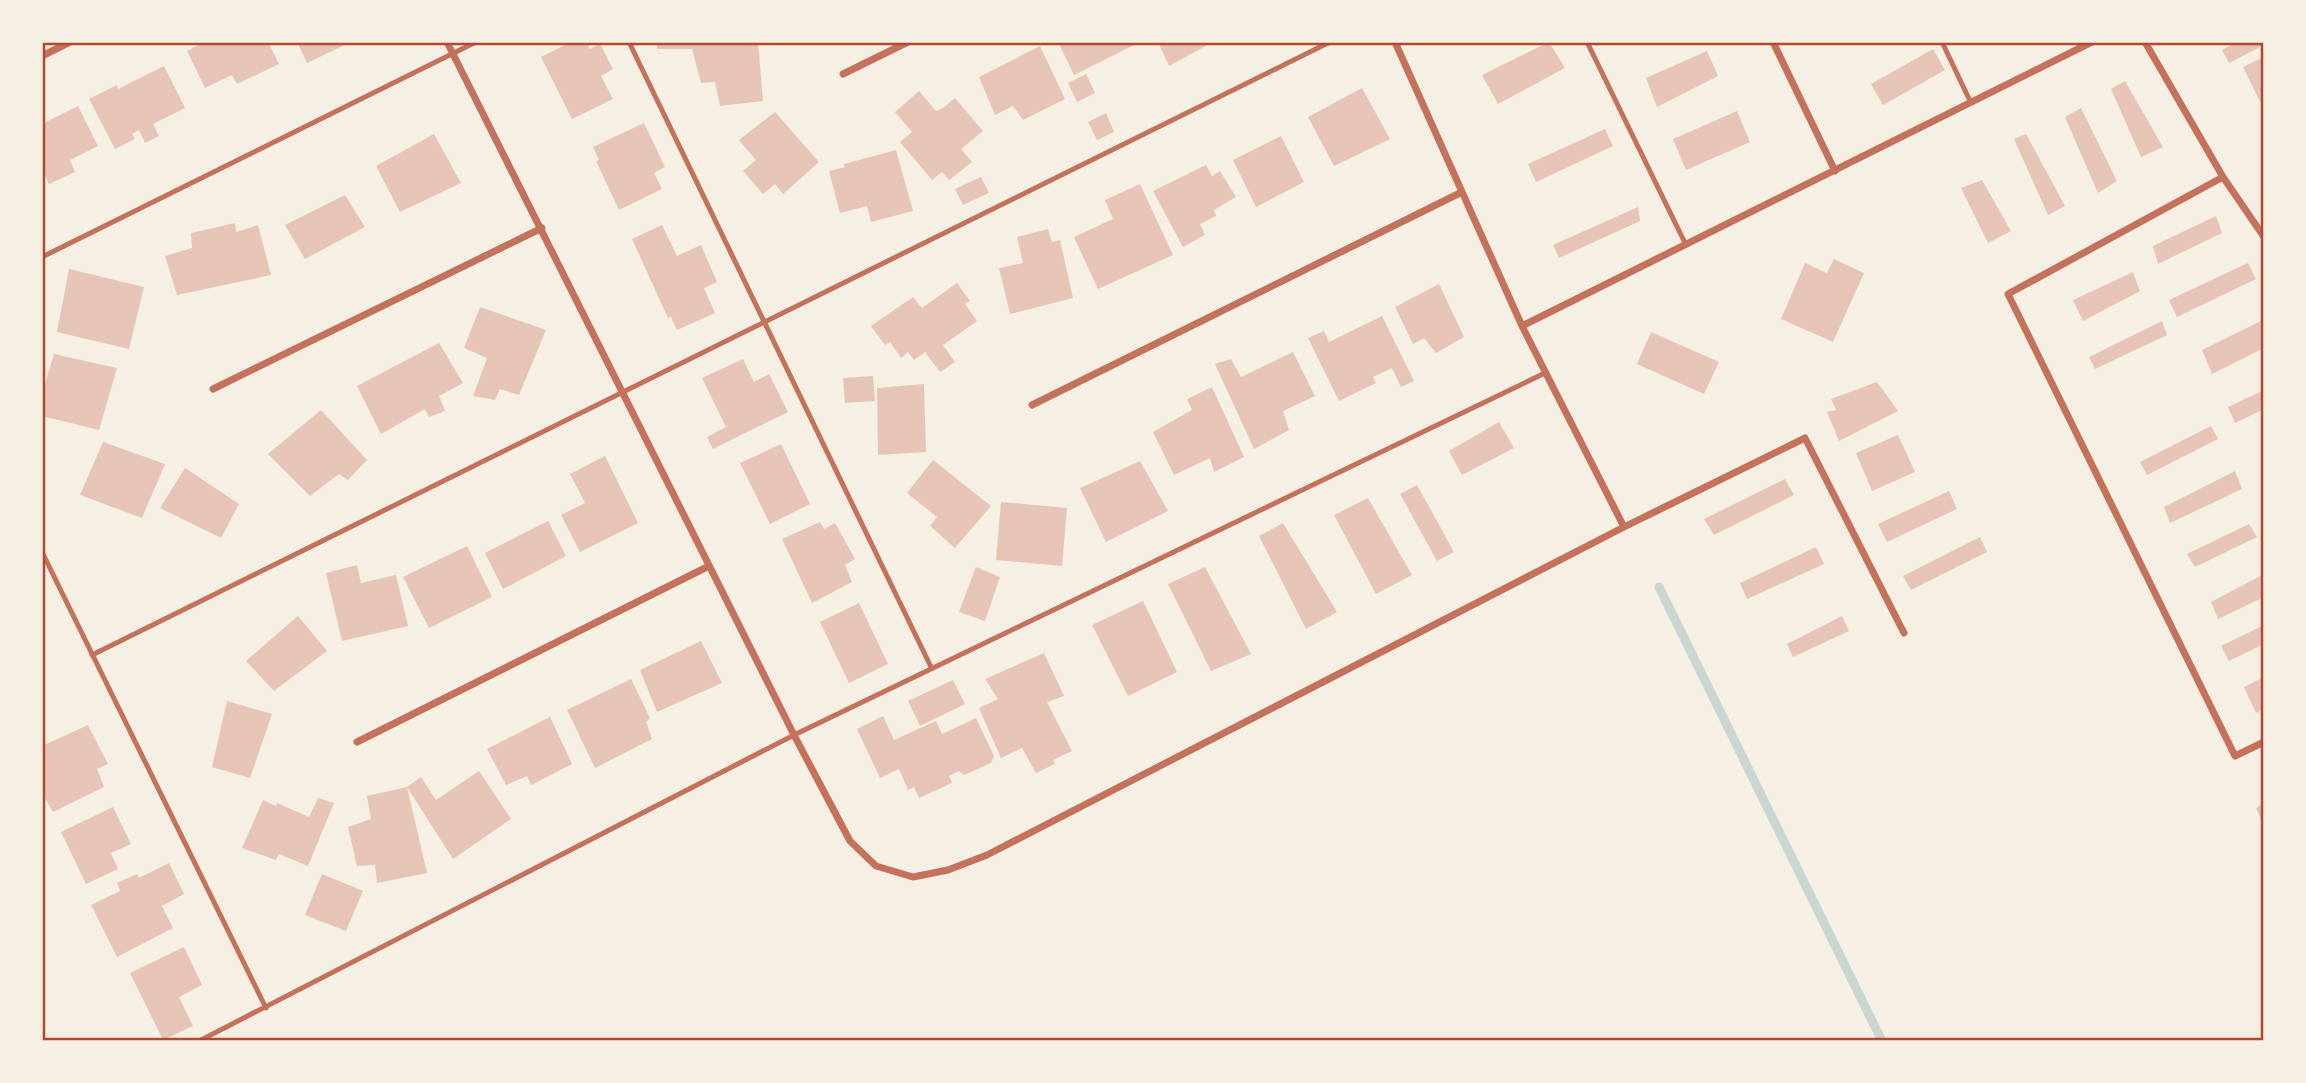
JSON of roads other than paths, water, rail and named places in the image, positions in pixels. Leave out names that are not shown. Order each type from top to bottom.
[{"type":"street","points":[[42,56],[70,42]]},
{"type":"street","points":[[447,42],[794,735],[850,841],[876,866],[913,877],[948,870],[987,855],[1624,527],[1805,438],[1904,633]]},
{"type":"street","points":[[843,74],[908,42]]},
{"type":"street","points":[[1395,42],[1522,326],[1624,527]]},
{"type":"street","points":[[1773,42],[1835,170]]},
{"type":"street","points":[[1522,326],[2092,42]]},
{"type":"street","points":[[2145,42],[2224,177],[2264,237]]},
{"type":"street","points":[[2224,177],[2008,294],[2235,756],[2264,742]]},
{"type":"street","points":[[1032,405],[1462,192]]},
{"type":"street","points":[[213,389],[542,228]]},
{"type":"street","points":[[357,742],[709,566]]},
{"type":"lane","points":[[42,257],[476,42]]},
{"type":"lane","points":[[629,42],[931,667]]},
{"type":"lane","points":[[92,655],[1330,42]]},
{"type":"lane","points":[[1587,42],[1686,245]]},
{"type":"lane","points":[[1942,42],[1971,103]]},
{"type":"lane","points":[[199,1041],[931,667],[1545,373]]},
{"type":"lane","points":[[42,552],[266,1008]]},
{"type":"waterway","points":[[1659,587],[1882,1041]]}]
